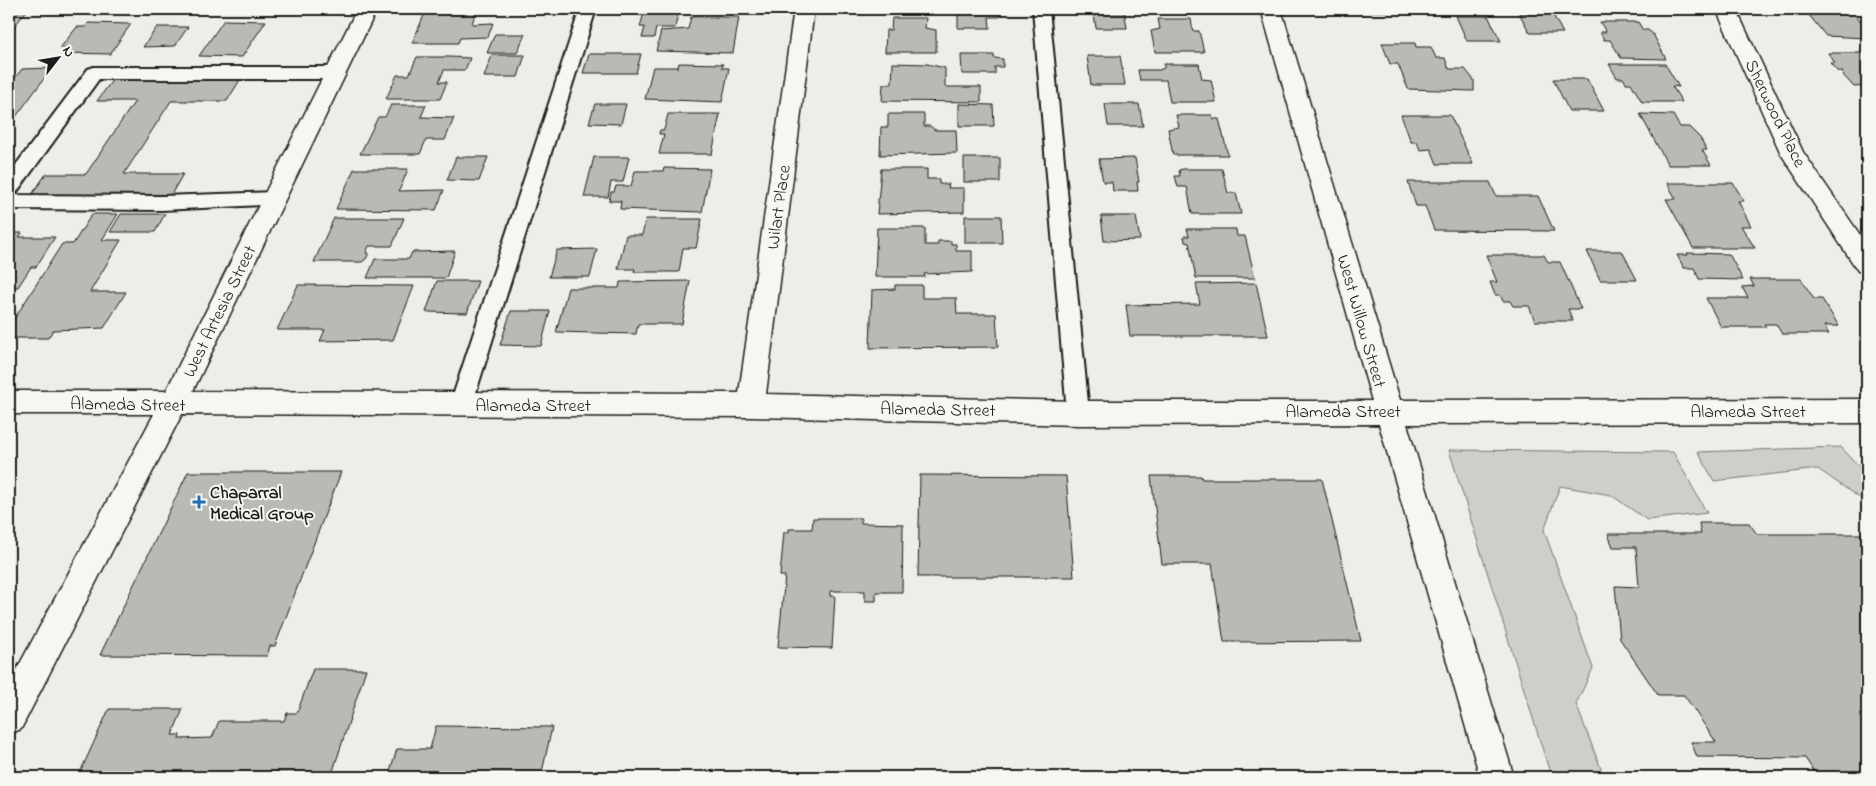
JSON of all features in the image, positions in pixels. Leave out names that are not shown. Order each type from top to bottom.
[{"type":"street","name":"West Artesia Street","points":[[9,717],[173,405],[367,9]]},
{"type":"street","name":"Wilart Place","points":[[751,405],[804,9]]},
{"type":"street","name":"West Willow Street","points":[[1271,9],[1497,777]]},
{"type":"street","name":"Sherwood Place","points":[[1726,9],[1793,154],[1867,264]]},
{"type":"street","name":"Alameda Street","points":[[9,402],[173,405],[751,405],[1078,412],[1867,411]]},
{"type":"lane","points":[[462,405],[588,9]]},
{"type":"lane","points":[[1041,9],[1078,412]]},
{"type":"lane","points":[[9,188],[94,73],[336,73]]},
{"type":"lane","points":[[9,202],[162,203],[274,199]]},
{"type":"shaded area","points":[[1841,447],[1867,475],[1867,503],[1818,469],[1714,481],[1698,452]]},
{"type":"shaded area","points":[[1449,450],[1673,452],[1707,513],[1647,520],[1611,495],[1560,486],[1544,530],[1593,668],[1576,704],[1603,774],[1551,776]]},
{"type":"building","points":[[9,9],[28,9],[9,33]]},
{"type":"building","points":[[135,9],[184,9],[183,11],[133,11]]},
{"type":"building","points":[[645,9],[679,9],[675,28],[656,28],[654,38],[642,38],[645,27],[640,27]]},
{"type":"building","points":[[1361,9],[1426,9],[1428,12],[1362,11]]},
{"type":"building","points":[[1603,9],[1634,9],[1636,12],[1605,12]]},
{"type":"building","points":[[1804,9],[1851,9],[1867,29],[1867,38],[1826,36]]},
{"type":"building","points":[[958,10],[1000,10],[1000,17],[989,17],[990,28],[958,28]]},
{"type":"building","points":[[1093,10],[1124,10],[1127,28],[1096,28]]},
{"type":"building","points":[[476,11],[472,24],[493,23],[488,37],[460,38],[458,43],[412,43],[425,13]]},
{"type":"building","points":[[1519,13],[1552,13],[1563,33],[1530,33]]},
{"type":"building","points":[[1456,16],[1488,16],[1501,41],[1467,41]]},
{"type":"building","points":[[691,17],[739,17],[733,53],[656,51],[661,31],[688,29]]},
{"type":"building","points":[[892,18],[926,18],[925,28],[936,30],[936,52],[885,52],[886,30],[891,30]]},
{"type":"building","points":[[1158,19],[1191,19],[1193,31],[1199,31],[1204,52],[1155,52],[1151,31],[1160,29]]},
{"type":"building","points":[[224,20],[266,21],[242,57],[199,56]]},
{"type":"building","points":[[1600,22],[1638,22],[1643,30],[1648,30],[1653,34],[1666,59],[1621,58],[1610,40],[1604,40],[1600,32],[1606,32]]},
{"type":"building","points":[[88,23],[131,24],[110,54],[65,53],[69,48],[60,48],[77,27],[86,27]]},
{"type":"building","points":[[157,27],[188,27],[175,46],[143,47]]},
{"type":"building","points":[[495,34],[525,34],[517,53],[487,53]]},
{"type":"building","points":[[1382,43],[1415,43],[1416,47],[1431,47],[1436,58],[1445,58],[1449,69],[1465,69],[1474,80],[1474,91],[1408,89],[1398,64],[1390,64]]},
{"type":"building","points":[[1828,53],[1867,53],[1867,86],[1854,87],[1842,74],[1843,72],[1837,71],[1830,63],[1835,63]]},
{"type":"building","points":[[589,54],[641,54],[636,73],[583,73]]},
{"type":"building","points":[[492,55],[525,55],[518,77],[484,77]]},
{"type":"building","points":[[961,55],[994,55],[994,58],[1003,59],[1003,67],[995,67],[995,74],[962,74]]},
{"type":"building","points":[[1087,56],[1120,56],[1125,85],[1091,85]]},
{"type":"building","points":[[417,57],[470,58],[465,70],[444,70],[439,82],[447,82],[440,99],[386,99],[397,75],[409,75]]},
{"type":"building","points":[[679,63],[723,64],[722,68],[729,68],[722,102],[645,99],[653,67],[678,67]]},
{"type":"building","points":[[893,63],[927,64],[945,68],[945,87],[981,87],[981,102],[882,101],[883,84],[892,84]]},
{"type":"building","points":[[1164,64],[1199,64],[1202,79],[1211,80],[1216,102],[1170,102],[1166,80],[1140,80],[1138,70],[1159,70],[1164,68]]},
{"type":"building","points":[[1609,64],[1665,64],[1679,87],[1672,86],[1682,102],[1642,102],[1631,83],[1626,83],[1623,78],[1617,78]]},
{"type":"building","points":[[52,68],[9,126],[9,86],[22,69]]},
{"type":"building","points":[[113,79],[240,80],[227,101],[171,101],[124,174],[183,174],[168,200],[28,200],[46,174],[86,174],[135,101],[97,101]]},
{"type":"building","points":[[1553,79],[1587,79],[1604,111],[1569,111]]},
{"type":"building","points":[[595,104],[626,104],[621,124],[589,123]]},
{"type":"building","points":[[959,104],[993,105],[994,126],[959,126]]},
{"type":"building","points":[[1105,104],[1139,104],[1143,126],[1108,126]]},
{"type":"building","points":[[391,105],[426,105],[421,117],[454,118],[445,140],[426,140],[420,154],[360,154],[378,117],[385,117]]},
{"type":"building","points":[[668,114],[720,114],[712,154],[659,154],[664,134],[659,134],[660,130],[664,130]]},
{"type":"building","points":[[888,114],[924,114],[924,126],[930,126],[935,130],[956,130],[957,153],[880,155],[881,127],[888,127]]},
{"type":"building","points":[[1640,114],[1673,115],[1680,127],[1689,127],[1700,138],[1707,150],[1702,150],[1711,165],[1668,165]]},
{"type":"building","points":[[1176,115],[1212,115],[1213,119],[1219,119],[1228,155],[1173,155],[1168,129],[1179,127]]},
{"type":"building","points":[[1401,115],[1450,115],[1473,164],[1437,164],[1431,149],[1420,150],[1417,142],[1411,142]]},
{"type":"building","points":[[456,157],[488,157],[479,181],[447,180]]},
{"type":"building","points":[[594,157],[629,157],[623,182],[611,182],[608,197],[584,197]]},
{"type":"building","points":[[964,158],[1000,158],[1000,182],[964,182]]},
{"type":"building","points":[[1135,158],[1139,182],[1137,182],[1138,191],[1113,191],[1112,182],[1103,182],[1099,159]]},
{"type":"building","points":[[664,168],[710,169],[702,212],[620,209],[621,201],[609,201],[611,192],[614,192],[616,186],[631,186],[635,171],[663,171]]},
{"type":"building","points":[[354,169],[408,169],[399,191],[444,190],[436,210],[336,209]]},
{"type":"building","points":[[881,169],[927,169],[927,179],[939,179],[939,184],[949,184],[948,188],[964,188],[964,212],[877,214]]},
{"type":"building","points":[[1222,169],[1228,193],[1236,193],[1241,214],[1192,214],[1187,187],[1178,187],[1175,176],[1180,176],[1179,170]]},
{"type":"building","points":[[1408,182],[1490,182],[1496,196],[1538,196],[1554,231],[1434,230],[1425,206],[1416,206]]},
{"type":"building","points":[[1667,183],[1733,183],[1744,201],[1738,201],[1751,226],[1741,226],[1755,248],[1693,248],[1666,199],[1676,199]]},
{"type":"building","points":[[92,214],[118,214],[102,240],[121,240],[90,292],[126,292],[104,328],[53,330],[48,338],[9,338],[9,327],[62,244],[73,244]]},
{"type":"building","points":[[121,214],[165,214],[155,232],[110,232]]},
{"type":"building","points":[[965,216],[1001,216],[1002,243],[965,243]]},
{"type":"building","points":[[1101,216],[1136,216],[1140,240],[1104,241]]},
{"type":"building","points":[[334,218],[404,218],[392,246],[369,246],[366,253],[369,253],[362,262],[314,262]]},
{"type":"building","points":[[646,219],[702,219],[696,248],[683,248],[679,272],[634,272],[635,269],[618,269],[626,235],[642,235]]},
{"type":"building","points":[[877,228],[925,228],[925,245],[938,245],[938,241],[951,241],[951,244],[956,244],[956,251],[972,251],[972,272],[924,274],[925,277],[875,277]]},
{"type":"building","points":[[1187,229],[1236,229],[1237,236],[1245,236],[1255,278],[1196,278],[1189,243],[1185,242],[1184,236],[1189,236]]},
{"type":"building","points":[[9,233],[22,233],[19,237],[55,237],[36,267],[31,267],[18,287],[9,287]]},
{"type":"building","points":[[597,249],[590,277],[549,277],[557,250]]},
{"type":"building","points":[[455,251],[446,278],[367,278],[375,259],[409,259],[412,252]]},
{"type":"building","points":[[1587,251],[1622,251],[1637,280],[1600,280]]},
{"type":"building","points":[[1687,253],[1729,254],[1743,280],[1699,279],[1694,268],[1684,268],[1677,255],[1688,255]]},
{"type":"building","points":[[1486,255],[1544,255],[1548,262],[1560,262],[1581,309],[1568,309],[1573,321],[1535,321],[1529,306],[1513,306],[1510,301],[1503,301],[1500,295],[1495,295],[1490,282],[1497,282]]},
{"type":"building","points":[[1750,279],[1801,279],[1814,299],[1822,299],[1839,326],[1824,326],[1829,334],[1782,334],[1776,324],[1764,324],[1766,327],[1721,327],[1706,298],[1748,298],[1742,287],[1754,286]]},
{"type":"building","points":[[437,281],[478,281],[467,313],[426,312]]},
{"type":"building","points":[[690,281],[682,324],[638,324],[636,334],[556,332],[568,288],[619,288],[620,282]]},
{"type":"building","points":[[1256,283],[1268,336],[1130,336],[1126,305],[1200,304],[1196,284]]},
{"type":"building","points":[[298,285],[414,286],[393,340],[320,341],[325,330],[277,330]]},
{"type":"building","points":[[895,285],[922,285],[922,298],[956,298],[957,314],[996,314],[998,347],[870,348],[872,290],[895,289]]},
{"type":"building","points":[[511,311],[550,311],[541,346],[500,345]]},
{"type":"building","points":[[188,472],[341,472],[275,646],[270,646],[267,656],[100,655]]},
{"type":"building","points":[[920,475],[1066,476],[1074,577],[918,577]]},
{"type":"building","points":[[1151,476],[1201,476],[1202,479],[1322,479],[1361,641],[1224,642],[1212,564],[1162,564]]},
{"type":"building","points":[[813,518],[861,518],[861,523],[903,524],[902,592],[876,592],[876,601],[865,601],[865,591],[830,591],[830,596],[835,596],[832,648],[778,647],[785,576],[780,576],[784,532],[789,532],[789,529],[812,529]]},
{"type":"building","points":[[1699,523],[1749,523],[1757,534],[1867,534],[1867,773],[1815,773],[1805,758],[1697,757],[1691,742],[1716,742],[1684,695],[1658,695],[1620,639],[1615,586],[1639,587],[1636,547],[1613,547],[1608,534],[1701,534]]},
{"type":"building","points":[[313,669],[366,669],[331,777],[78,777],[109,709],[183,709],[172,735],[180,735],[179,739],[212,738],[219,721],[284,721],[287,713],[297,713]]},
{"type":"building","points":[[436,726],[552,727],[541,777],[388,777],[397,749],[430,749]]},
{"type":"place","name":"Chaparral Medical Group","points":[[199,502]]}]
